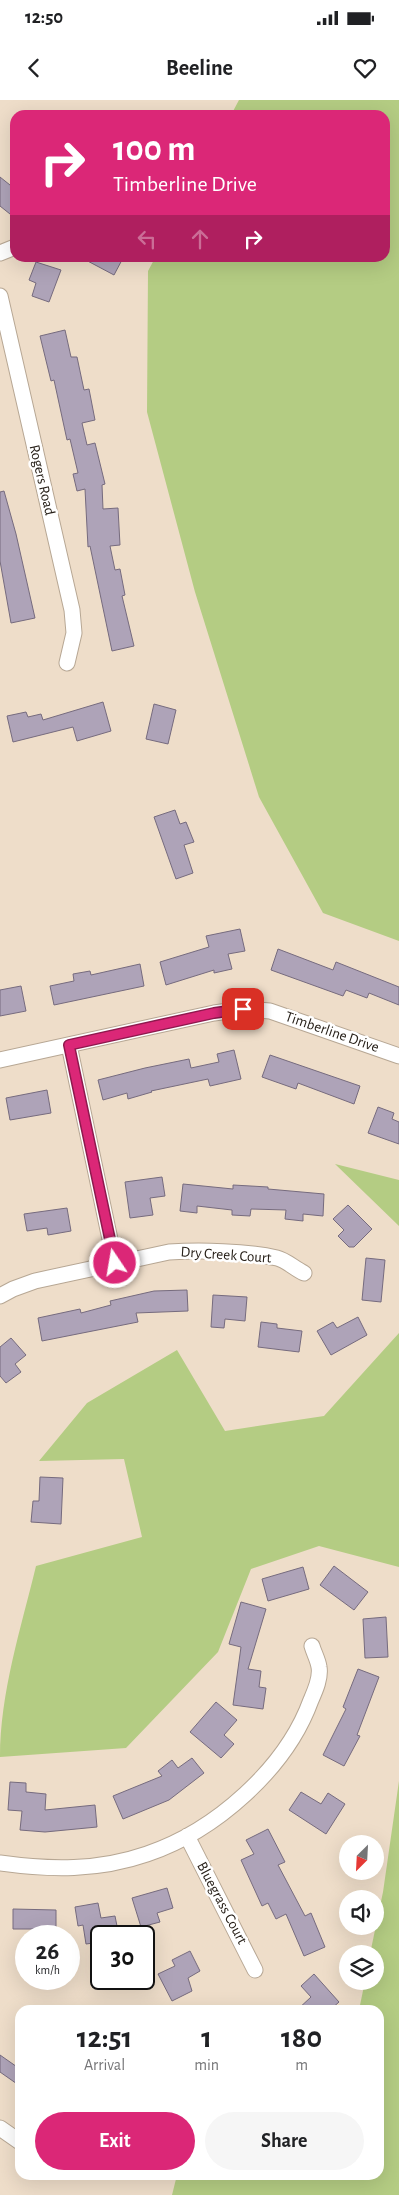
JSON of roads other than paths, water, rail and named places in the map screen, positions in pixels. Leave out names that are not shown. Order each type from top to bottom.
[{"type":"street","name":"Rogers Road","points":[[0,296],[72,610],[74,634],[67,663]]},
{"type":"street","name":"Timberline Drive","points":[[0,1060],[214,1013],[243,1009],[270,1011],[399,1056]]},
{"type":"street","points":[[69,1045],[115,1263]]},
{"type":"street","name":"Dry Creek Court","points":[[0,1296],[35,1281],[169,1252],[229,1253],[278,1258],[304,1273]]},
{"type":"street","points":[[0,1863],[36,1868],[83,1868],[126,1860],[148,1854],[187,1836],[231,1807],[261,1779],[286,1748],[307,1713],[317,1685],[320,1669],[312,1646]]},
{"type":"street","name":"Bluegrass Court","points":[[187,1836],[255,1970]]},
{"type":"street","points":[[0,2128],[15,2138]]}]
